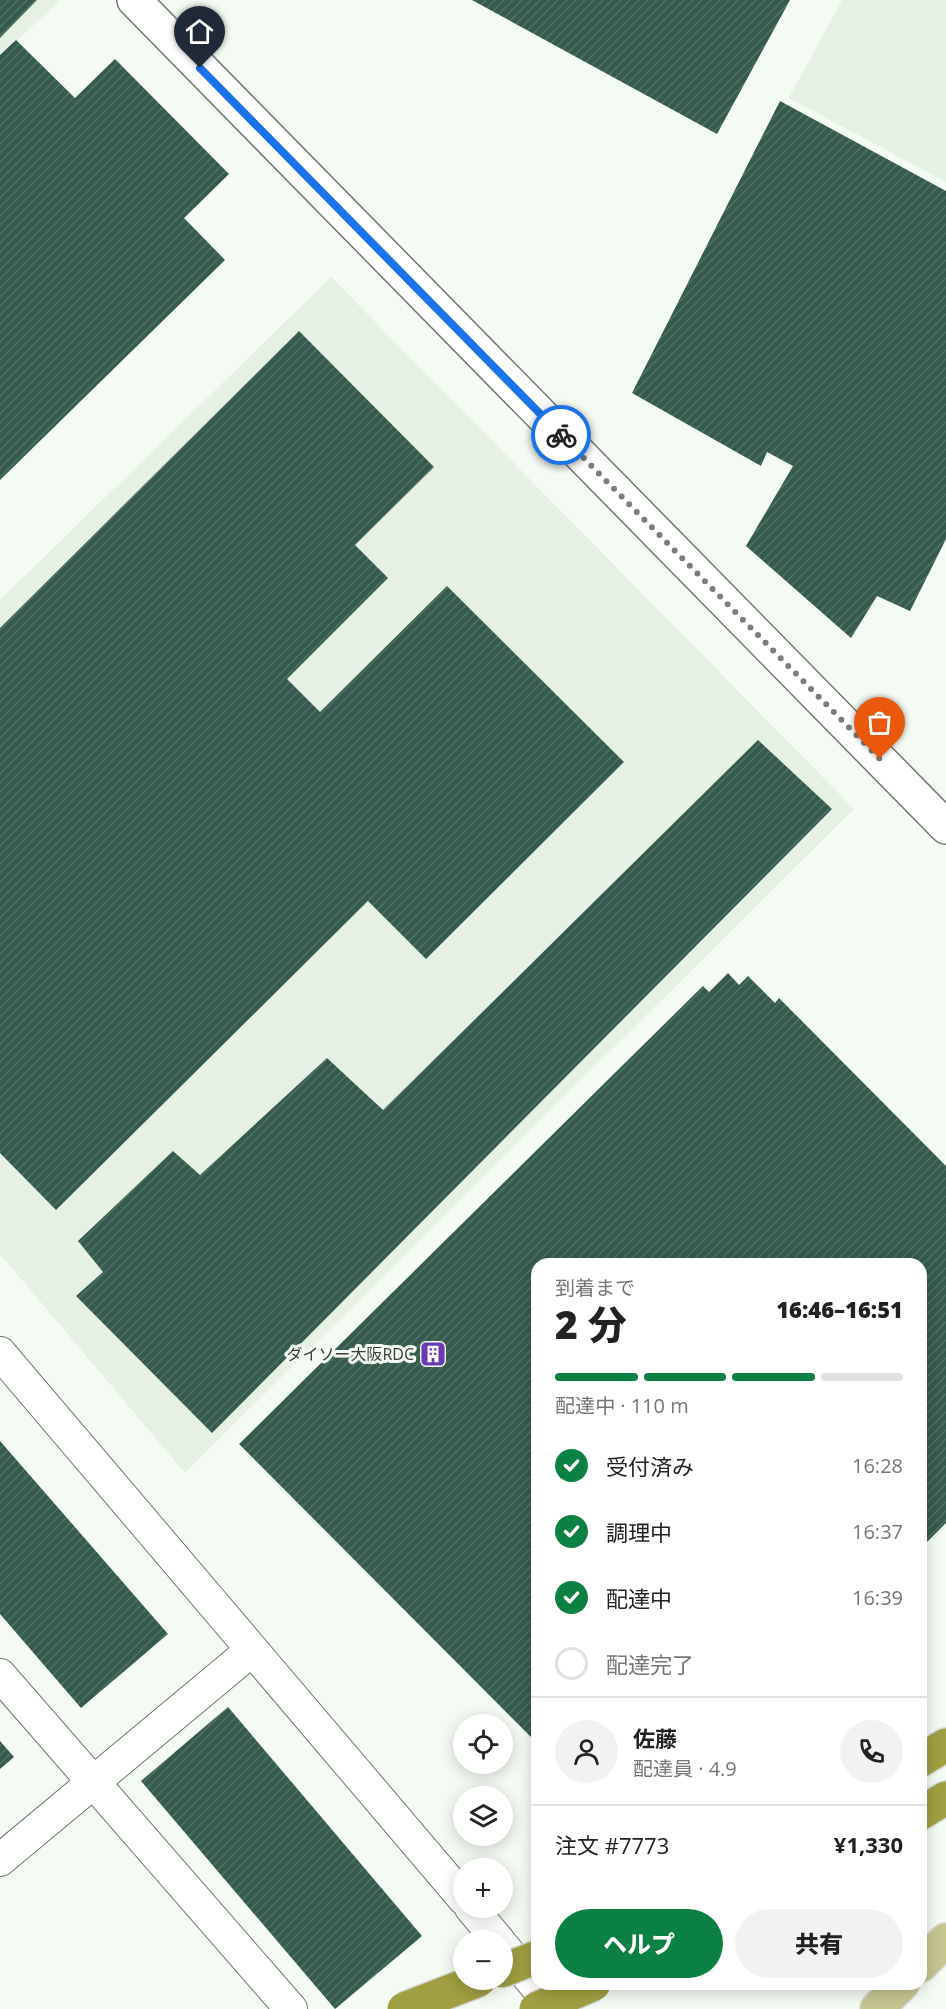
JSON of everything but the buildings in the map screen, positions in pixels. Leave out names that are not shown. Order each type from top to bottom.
[{"type":"highway","points":[[927,1756],[946,1745]]},
{"type":"highway","points":[[927,1809],[946,1798]]},
{"type":"highway","points":[[404,2009],[453,1990]]},
{"type":"highway","points":[[536,2009],[580,1990]]},
{"type":"main road","points":[[927,1959],[946,1940]]},
{"type":"main road","points":[[877,2009],[896,1990]]},
{"type":"street","points":[[134,0],[946,827]]},
{"type":"street","points":[[0,1353],[453,1886]]},
{"type":"street","points":[[0,1860],[252,1650]]},
{"type":"street","points":[[0,1675],[291,2009]]},
{"type":"street","points":[[479,1918],[489,1930]]},
{"type":"street","points":[[513,1959],[531,1980]]},
{"type":"street","points":[[442,2009],[465,1990]]},
{"type":"street","points":[[539,1990],[555,2009]]},
{"type":"shaded area","points":[[0,0],[58,0],[59,1],[0,57]]},
{"type":"shaded area","points":[[842,0],[946,0],[946,182],[789,98]]},
{"type":"shaded area","points":[[331,277],[854,809],[185,1473],[0,1254],[0,600]]},
{"type":"way so far","points":[[561,435],[880,759]]},
{"type":"place","name":"ダイソー大阪RDC","points":[[433,1354]]},
{"type":"route","points":[[200,68],[561,435]]}]
